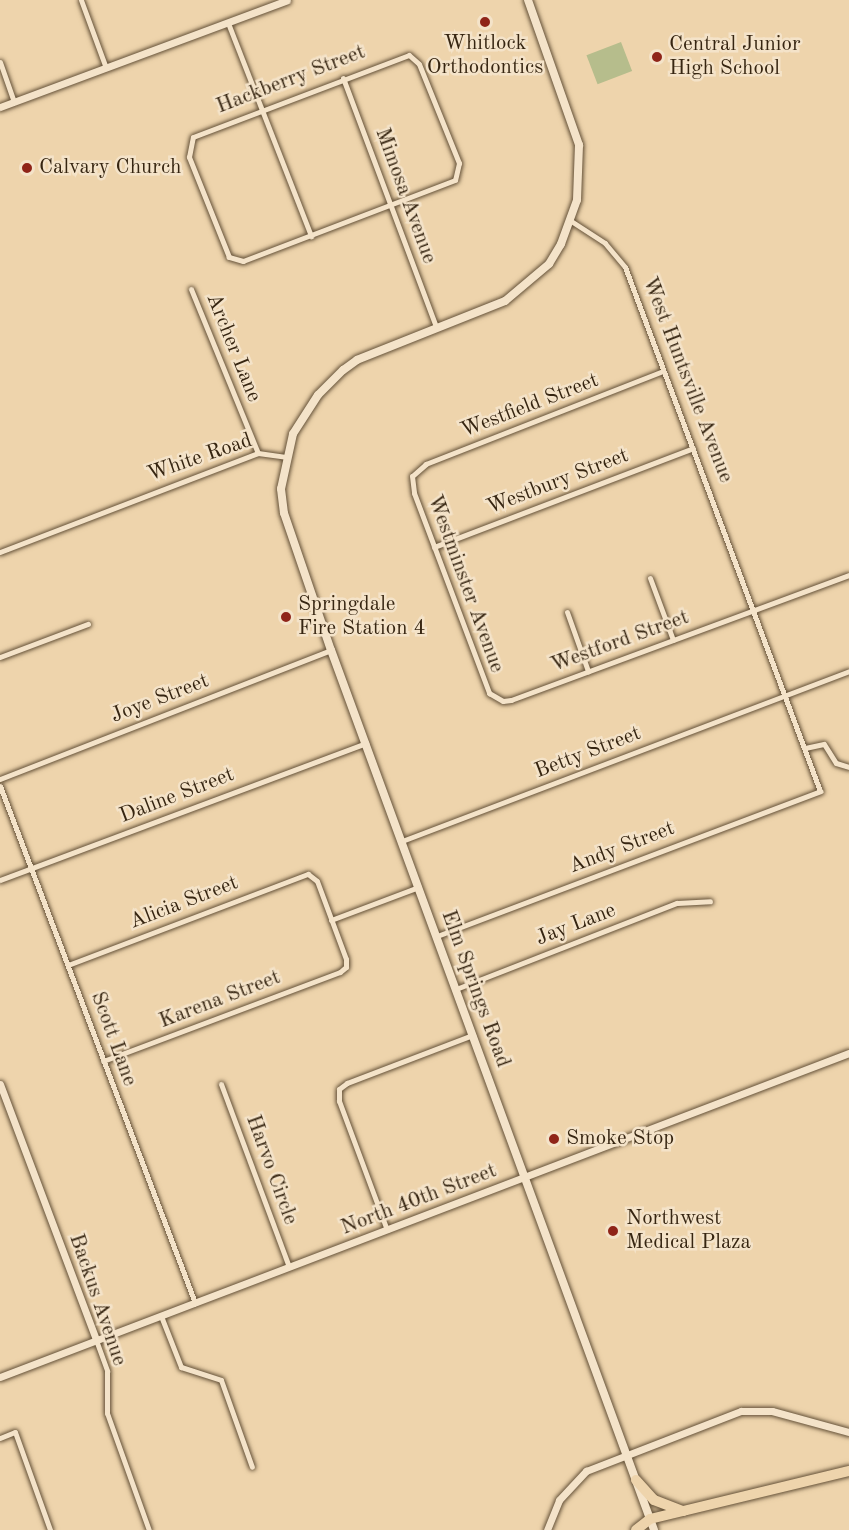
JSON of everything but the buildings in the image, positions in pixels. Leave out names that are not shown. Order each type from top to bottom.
[{"type":"highway","points":[[636,1530],[683,1511],[849,1471]]},
{"type":"highway","points":[[636,1480],[654,1500],[683,1511]]},
{"type":"main road","points":[[528,0],[579,145],[581,173],[571,221]]},
{"type":"main road","name":"White Road","points":[[286,457],[304,414],[343,370],[436,327],[504,301],[528,285],[549,264],[571,221]]},
{"type":"main road","name":"Elm Springs Road","points":[[286,457],[281,489],[284,513],[652,1525]]},
{"type":"street","points":[[81,0],[106,68]]},
{"type":"street","points":[[0,107],[287,0]]},
{"type":"street","points":[[228,23],[310,236],[392,205]]},
{"type":"street","name":"Hackberry Street","points":[[310,236],[243,261],[234,261],[226,252],[189,157],[189,142],[199,134],[409,55],[419,64],[459,163],[458,175],[450,183],[392,205]]},
{"type":"street","points":[[0,62],[14,102]]},
{"type":"street","name":"Mimosa Avenue","points":[[343,78],[436,327]]},
{"type":"street","name":"West Huntsville Avenue","points":[[571,221],[605,243],[625,267],[756,610],[820,791]]},
{"type":"street","name":"Archer Lane","points":[[191,289],[258,453]]},
{"type":"street","name":"Westfield Street","points":[[412,476],[426,464],[663,371]]},
{"type":"street","name":"Westbury Street","points":[[434,547],[693,448]]},
{"type":"street","name":"White Road","points":[[0,552],[258,453],[286,457]]},
{"type":"street","name":"Westminster Avenue","points":[[412,476],[414,494],[484,684],[496,699]]},
{"type":"street","name":"Westford Street","points":[[496,699],[511,700],[849,575]]},
{"type":"street","points":[[650,578],[673,640]]},
{"type":"street","points":[[567,612],[588,671]]},
{"type":"street","points":[[0,657],[88,624]]},
{"type":"street","name":"Joye Street","points":[[0,779],[332,650]]},
{"type":"street","name":"Betty Street","points":[[402,841],[849,671]]},
{"type":"street","name":"Daline Street","points":[[0,880],[366,743]]},
{"type":"street","points":[[805,748],[824,744],[836,763],[849,767]]},
{"type":"street","name":"Scott Lane","points":[[0,786],[195,1303]]},
{"type":"street","name":"Andy Street","points":[[437,936],[820,791]]},
{"type":"street","name":"Alicia Street","points":[[68,965],[312,874],[331,920]]},
{"type":"street","points":[[331,920],[419,887]]},
{"type":"street","name":"Jay Lane","points":[[456,989],[677,903],[710,901]]},
{"type":"street","name":"Karena Street","points":[[103,1061],[346,967],[331,920]]},
{"type":"street","points":[[387,1230],[339,1101],[339,1089],[347,1083],[473,1035]]},
{"type":"street","name":"North 40th Street","points":[[0,1377],[849,1053]]},
{"type":"street","name":"Backus Avenue","points":[[0,1084],[107,1371],[107,1413],[149,1530]]},
{"type":"street","name":"Harvo Circle","points":[[221,1084],[289,1267]]},
{"type":"street","points":[[161,1316],[181,1366],[221,1380],[252,1467]]},
{"type":"street","points":[[547,1530],[559,1500],[570,1485],[586,1471],[741,1411],[772,1411],[849,1432]]},
{"type":"street","points":[[0,1438],[15,1432],[50,1530]]},
{"type":"green space","points":[[621,42],[632,71],[598,84],[586,55]]},
{"type":"place","name":"Whitlock Orthodontics","points":[[485,22]]},
{"type":"place","name":"Central Junior High School","points":[[657,57]]},
{"type":"place","name":"Calvary Church","points":[[27,168]]},
{"type":"place","name":"Springdale Fire Station 4","points":[[286,617]]},
{"type":"place","name":"Smoke Stop","points":[[554,1139]]},
{"type":"place","name":"Northwest Medical Plaza","points":[[613,1231]]}]
